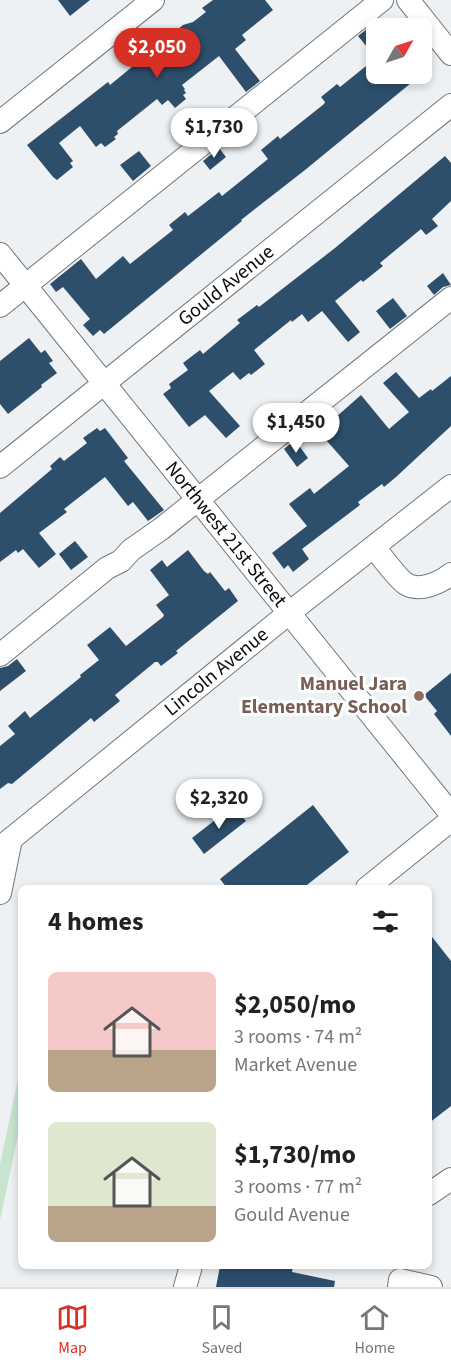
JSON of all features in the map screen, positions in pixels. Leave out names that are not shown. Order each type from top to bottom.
[{"type":"street","points":[[0,122],[153,0]]},
{"type":"street","points":[[0,306],[382,0]]},
{"type":"street","points":[[408,0],[451,54]]},
{"type":"street","name":"Gould Avenue","points":[[0,468],[451,105]]},
{"type":"street","name":"Northwest 21st Street","points":[[0,254],[451,814]]},
{"type":"street","points":[[0,654],[107,568],[121,561],[131,550],[198,500],[451,298]]},
{"type":"street","name":"Lincoln Avenue","points":[[0,893],[6,844],[451,486]]},
{"type":"street","points":[[374,547],[407,584],[426,587],[451,574]]},
{"type":"street","points":[[371,885],[451,820]]},
{"type":"street","points":[[432,1192],[451,1179]]},
{"type":"street","points":[[186,1287],[189,1269]]},
{"type":"street","points":[[399,1287],[400,1280],[431,1287]]},
{"type":"green space","points":[[18,1079],[18,1135],[0,1220],[0,1164]]},
{"type":"building","points":[[58,0],[90,0],[70,16]]},
{"type":"building","points":[[213,0],[265,0],[273,10],[242,35],[246,40],[235,49],[260,81],[246,92],[219,56],[182,85],[186,99],[175,108],[168,100],[162,105],[157,99],[117,131],[118,134],[114,137],[116,139],[105,147],[101,143],[96,147],[80,126],[59,143],[73,161],[70,163],[73,167],[57,180],[53,177],[27,145],[108,82],[110,85],[183,25],[193,22],[206,12],[202,8]]},
{"type":"building","points":[[366,30],[366,46],[358,36]]},
{"type":"building","points":[[366,66],[366,84],[410,84],[104,334],[100,330],[93,336],[83,325],[90,319],[63,287],[56,292],[50,284],[81,259],[96,279],[123,256],[130,264],[173,230],[169,225],[185,212],[188,216],[219,192],[222,196],[268,159],[261,150],[278,136],[280,139],[324,104],[321,97],[337,84],[340,87]]},
{"type":"building","points":[[219,148],[226,157],[210,170],[203,161]]},
{"type":"building","points":[[139,151],[151,166],[133,181],[120,165]]},
{"type":"building","points":[[445,156],[451,163],[451,201],[432,219],[438,226],[426,235],[421,229],[380,263],[383,266],[335,301],[360,332],[348,342],[322,311],[308,322],[302,314],[292,322],[291,320],[254,350],[265,364],[240,380],[233,372],[209,391],[240,426],[226,438],[205,415],[189,427],[163,394],[171,388],[169,384],[188,370],[183,363],[200,350],[203,354],[240,323],[237,320],[257,305],[259,307],[335,248]]},
{"type":"building","points":[[443,273],[451,285],[443,287],[434,295],[427,286]]},
{"type":"building","points":[[393,298],[407,316],[390,329],[376,311]]},
{"type":"building","points":[[29,338],[41,353],[45,350],[53,361],[49,363],[57,373],[8,414],[0,404],[0,361]]},
{"type":"building","points":[[396,372],[419,398],[451,376],[451,426],[384,487],[382,484],[358,502],[360,505],[302,549],[309,559],[293,572],[288,565],[284,569],[272,553],[307,526],[289,504],[310,488],[314,494],[349,466],[319,432],[361,395],[389,429],[409,412],[383,383]]},
{"type":"building","points":[[97,428],[100,431],[105,428],[128,458],[124,461],[164,510],[148,521],[133,502],[128,506],[105,477],[64,509],[67,512],[39,533],[56,554],[39,568],[23,549],[18,553],[16,550],[0,562],[0,513],[52,469],[50,466],[60,457],[64,461],[87,443],[83,438]]},
{"type":"building","points":[[295,440],[308,458],[297,467],[284,449]]},
{"type":"building","points":[[75,541],[88,557],[71,570],[59,554]]},
{"type":"building","points":[[188,550],[204,571],[208,574],[210,572],[225,591],[229,588],[238,601],[161,666],[155,662],[115,695],[120,701],[94,722],[91,718],[12,784],[8,783],[0,789],[0,746],[15,734],[8,726],[25,711],[30,718],[99,660],[87,645],[110,627],[126,646],[163,617],[164,615],[156,605],[169,595],[150,570],[162,560],[167,567]]},
{"type":"building","points":[[17,659],[26,671],[0,691],[0,668],[8,666]]},
{"type":"building","points":[[451,673],[451,736],[434,714],[437,711],[424,695]]},
{"type":"building","points":[[313,805],[349,852],[307,885],[225,885],[220,879]]},
{"type":"building","points":[[233,806],[246,821],[204,854],[192,838]]},
{"type":"building","points":[[432,937],[451,961],[451,1106],[432,1121]]},
{"type":"building","points":[[219,1269],[292,1269],[292,1272],[335,1281],[334,1287],[216,1287]]},
{"type":"place","name":"Manuel Jara Elementary School","points":[[419,696]]}]
